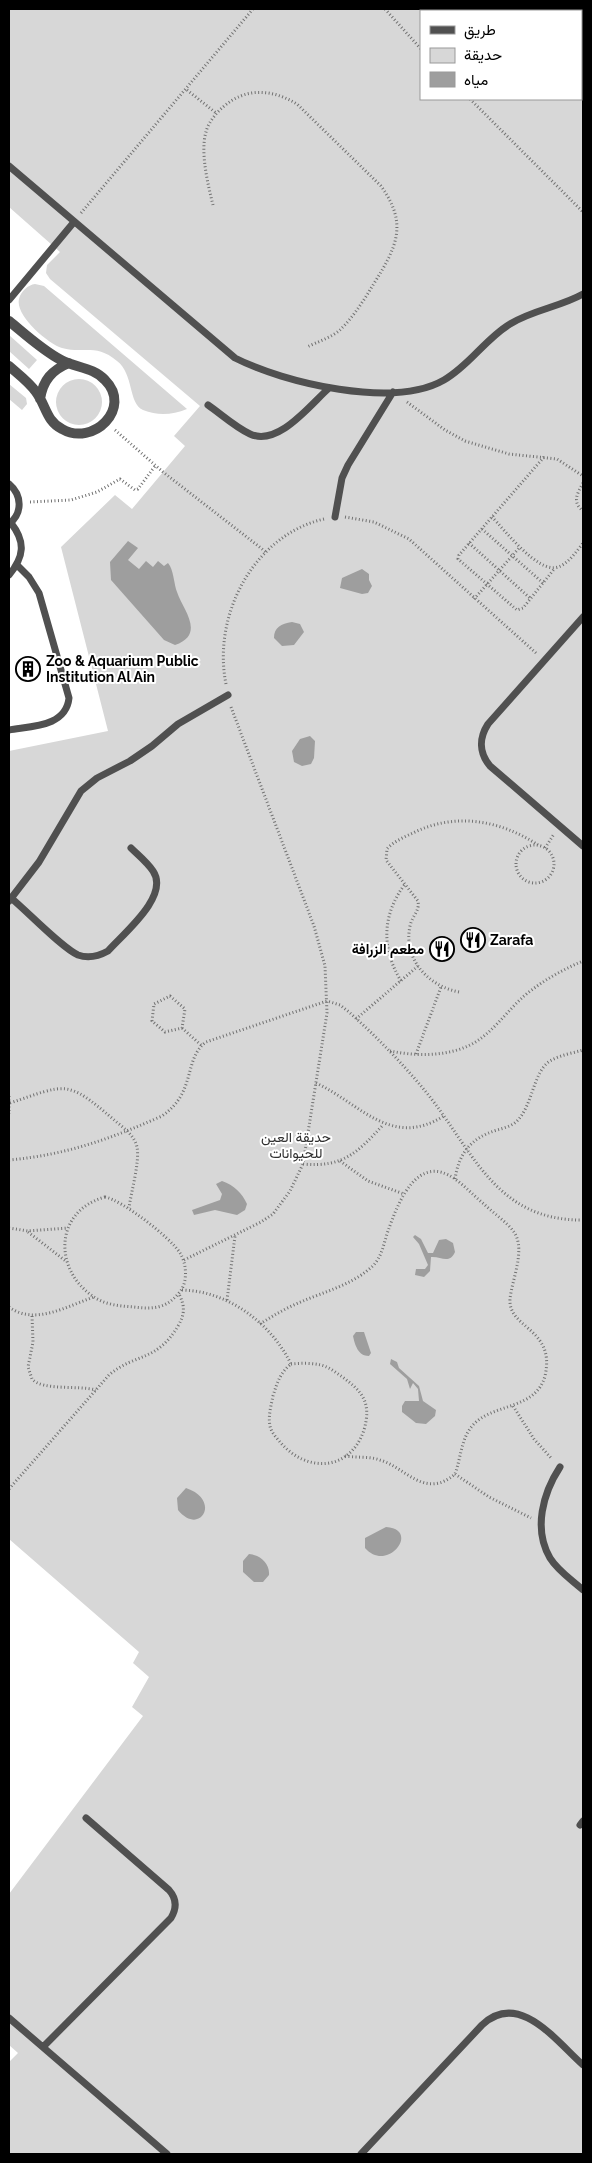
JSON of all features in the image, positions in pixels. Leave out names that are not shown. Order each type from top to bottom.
[{"type":"street","points":[[9,320],[49,353],[69,363],[92,370],[106,381],[112,389],[114,407],[107,422],[89,433],[70,433],[49,418],[32,387],[9,366]]},
{"type":"street","points":[[40,399],[46,380],[52,373],[69,363]]},
{"type":"lane","points":[[9,166],[235,358],[290,380],[329,388],[395,392],[428,387],[442,381],[463,367],[484,345],[519,318],[583,294]]},
{"type":"lane","points":[[9,300],[74,222]]},
{"type":"lane","points":[[208,405],[248,433],[270,436],[284,429],[329,388]]},
{"type":"lane","points":[[335,517],[342,478],[348,465],[395,392]]},
{"type":"lane","points":[[9,484],[16,490],[20,504],[16,517],[10,524],[20,538],[22,546],[20,560],[9,575]]},
{"type":"lane","points":[[9,730],[59,719],[67,710],[70,698],[39,593],[29,577],[17,566]]},
{"type":"lane","points":[[583,617],[488,724],[481,738],[482,753],[490,766],[583,846]]},
{"type":"lane","points":[[131,848],[153,871],[157,886],[156,893],[149,906],[108,951],[102,955],[86,957],[72,951],[10,899],[39,862],[75,799],[88,784],[130,761],[196,712],[228,695]]},
{"type":"lane","points":[[560,1467],[546,1494],[542,1522],[543,1538],[550,1557],[583,1590]]},
{"type":"lane","points":[[43,2048],[172,1918],[175,1912],[175,1900],[169,1890],[86,1818]]},
{"type":"lane","points":[[361,2154],[482,2025],[496,2015],[514,2012],[530,2018],[583,2065]]},
{"type":"lane","points":[[9,2018],[167,2154]]},
{"type":"path","points":[[74,222],[187,90],[253,9]]},
{"type":"path","points":[[384,9],[420,47]]},
{"type":"path","points":[[187,90],[216,113]]},
{"type":"path","points":[[213,205],[207,180],[205,132],[216,113],[233,98],[246,93],[273,93],[286,97],[297,104],[381,186],[392,201],[398,219],[397,238],[391,256],[362,302],[340,330],[307,347]]},
{"type":"path","points":[[471,100],[583,212]]},
{"type":"path","points":[[395,392],[427,418],[465,441],[509,454],[544,457],[564,463],[583,476]]},
{"type":"path","points":[[107,422],[155,466],[266,552]]},
{"type":"path","points":[[544,457],[459,555],[459,560],[517,610],[523,608],[555,568],[566,562],[582,548],[583,543]]},
{"type":"path","points":[[20,504],[71,500],[97,492],[120,479],[135,490],[138,490],[155,466]]},
{"type":"path","points":[[583,483],[576,498],[577,505],[583,511]]},
{"type":"path","points":[[184,1260],[236,1236],[273,1214],[290,1191],[303,1164],[327,1001],[325,966],[314,926],[233,714],[228,695],[224,662],[230,611],[243,582],[266,552],[305,525],[335,517],[361,518],[398,532],[420,548],[474,599],[544,660]]},
{"type":"path","points":[[492,517],[520,547],[542,564],[555,568]]},
{"type":"path","points":[[482,529],[543,583]]},
{"type":"path","points":[[469,544],[531,599]]},
{"type":"path","points":[[474,599],[520,547]]},
{"type":"path","points":[[458,992],[441,987],[424,976],[418,966],[412,951],[410,927],[419,905],[386,860],[387,849],[422,828],[443,822],[470,820],[490,823],[515,831],[550,852],[554,866],[552,872],[542,882],[528,882],[518,873],[517,859],[525,848],[538,846]]},
{"type":"path","points":[[401,981],[388,954],[386,939],[390,909],[405,884]]},
{"type":"path","points":[[389,1051],[416,1054],[449,1052],[472,1045],[538,986],[565,968],[583,961]]},
{"type":"path","points":[[356,1019],[418,966]]},
{"type":"path","points":[[416,1054],[441,987]]},
{"type":"path","points":[[170,996],[186,1009],[182,1028],[165,1032],[152,1021],[154,1004],[170,996]]},
{"type":"path","points":[[9,1160],[66,1152],[128,1132],[173,1109],[183,1095],[195,1053],[211,1039],[327,1001],[340,1005],[389,1051],[426,1093],[444,1116],[465,1149],[495,1185],[538,1214],[568,1220],[583,1220]]},
{"type":"path","points":[[182,1028],[201,1046]]},
{"type":"path","points":[[455,1179],[465,1149],[471,1142],[485,1133],[515,1123],[527,1108],[540,1074],[547,1063],[557,1057],[583,1050]]},
{"type":"path","points":[[316,1083],[347,1099],[383,1124],[402,1129],[426,1126],[444,1116]]},
{"type":"path","points":[[10,1103],[59,1088],[77,1090],[128,1132],[135,1140],[138,1150],[129,1208]]},
{"type":"path","points":[[9,1096],[9,1114]]},
{"type":"path","points":[[303,1164],[319,1165],[340,1161],[359,1150],[383,1124]]},
{"type":"path","points":[[340,1161],[368,1181],[404,1194]]},
{"type":"path","points":[[260,1324],[286,1308],[368,1271],[381,1254],[388,1231],[404,1194],[414,1181],[428,1172],[447,1174],[455,1179],[511,1228],[518,1239],[519,1246],[511,1305],[516,1316],[544,1343],[546,1367],[542,1384],[535,1394],[512,1406],[487,1414],[472,1426],[463,1444],[456,1474]]},
{"type":"path","points":[[105,1197],[113,1198],[129,1208],[176,1248],[184,1260],[185,1274],[182,1290],[162,1306],[144,1308],[114,1305],[94,1297],[78,1282],[67,1262],[65,1244],[68,1228],[80,1208],[96,1199],[105,1197]]},
{"type":"path","points":[[9,1228],[28,1232],[68,1228]]},
{"type":"path","points":[[28,1232],[67,1262]]},
{"type":"path","points":[[227,1300],[236,1236]]},
{"type":"path","points":[[182,1290],[207,1292],[227,1300],[274,1336],[291,1364]]},
{"type":"path","points":[[9,1489],[96,1390],[121,1365],[147,1357],[164,1346],[184,1314],[184,1307],[179,1294]]},
{"type":"path","points":[[9,1308],[18,1314],[32,1316],[48,1313],[94,1297]]},
{"type":"path","points":[[32,1316],[33,1342],[28,1367],[32,1378],[45,1386],[73,1386],[96,1390]]},
{"type":"path","points":[[345,1456],[363,1432],[366,1412],[363,1396],[356,1386],[327,1366],[319,1364],[291,1364],[283,1370],[277,1381],[269,1418],[270,1429],[288,1452],[298,1459],[313,1463],[328,1463],[345,1456],[378,1459],[412,1479],[424,1483],[434,1483],[456,1474]]},
{"type":"path","points":[[512,1406],[534,1439],[560,1467]]},
{"type":"path","points":[[456,1474],[506,1507],[542,1522]]},
{"type":"green space","name":"حديقة العين للحيوانات","points":[[9,9],[583,9],[583,2154],[9,2154],[9,2062],[18,2053],[9,2045],[9,1894],[143,1716],[132,1707],[149,1677],[133,1663],[139,1652],[9,1539],[9,751],[108,731],[61,547],[115,495],[132,509],[185,446],[174,436],[200,406],[50,279],[46,273],[47,265],[60,252],[9,207]]},
{"type":"green space","points":[[35,284],[44,286],[187,409],[165,414],[143,410],[135,401],[126,373],[117,361],[102,352],[62,348],[41,335],[27,320],[19,305],[19,299],[23,291]]},
{"type":"green space","points":[[9,335],[37,360],[29,369],[9,351]]},
{"type":"green space","points":[[75,379],[83,379],[92,383],[98,389],[102,402],[98,415],[92,421],[83,425],[75,425],[66,421],[60,415],[56,406],[56,398],[60,389],[66,383]]},
{"type":"green space","points":[[9,384],[26,398],[27,404],[22,410],[9,399]]},
{"type":"water","points":[[128,541],[138,548],[128,560],[139,569],[146,561],[153,567],[158,561],[164,566],[168,563],[170,566],[177,592],[190,621],[191,628],[189,635],[175,645],[164,640],[111,580],[110,562]]},
{"type":"water","points":[[362,569],[369,574],[372,586],[368,593],[362,594],[340,588],[342,578]]},
{"type":"water","points":[[292,622],[300,624],[304,632],[294,645],[282,646],[274,638],[275,631],[281,625]]},
{"type":"water","points":[[310,736],[315,741],[314,758],[311,764],[302,766],[294,762],[292,751],[300,739]]},
{"type":"water","points":[[222,1181],[234,1187],[243,1196],[247,1204],[245,1210],[237,1215],[215,1210],[194,1215],[192,1210],[220,1200],[222,1194],[216,1184]]},
{"type":"water","points":[[415,1235],[421,1239],[428,1253],[433,1253],[439,1240],[446,1239],[453,1243],[455,1252],[453,1256],[447,1259],[431,1257],[430,1271],[424,1277],[415,1275],[416,1269],[425,1269],[428,1265],[419,1244],[413,1237]]},
{"type":"water","points":[[356,1332],[364,1332],[371,1353],[369,1356],[365,1356],[358,1349],[353,1336]]},
{"type":"water","points":[[391,1359],[397,1362],[399,1368],[419,1386],[423,1401],[436,1410],[435,1416],[426,1424],[416,1423],[402,1412],[402,1406],[405,1401],[419,1401],[418,1389],[413,1383],[410,1389],[407,1379],[390,1364]]},
{"type":"water","points":[[186,1488],[197,1493],[203,1500],[204,1514],[200,1518],[194,1520],[186,1517],[178,1510],[177,1498]]},
{"type":"water","points":[[386,1527],[396,1530],[401,1535],[401,1541],[391,1553],[383,1556],[374,1555],[365,1548],[365,1538]]},
{"type":"water","points":[[249,1554],[264,1560],[268,1567],[269,1575],[263,1582],[254,1582],[243,1572],[243,1561]]},
{"type":"place","name":"Zoo & Aquarium Public Institution Al Ain","points":[[28,669]]},
{"type":"place","name":"Zarafa","points":[[473,940]]},
{"type":"place","name":"مطعم الزرافة","points":[[442,949]]}]
